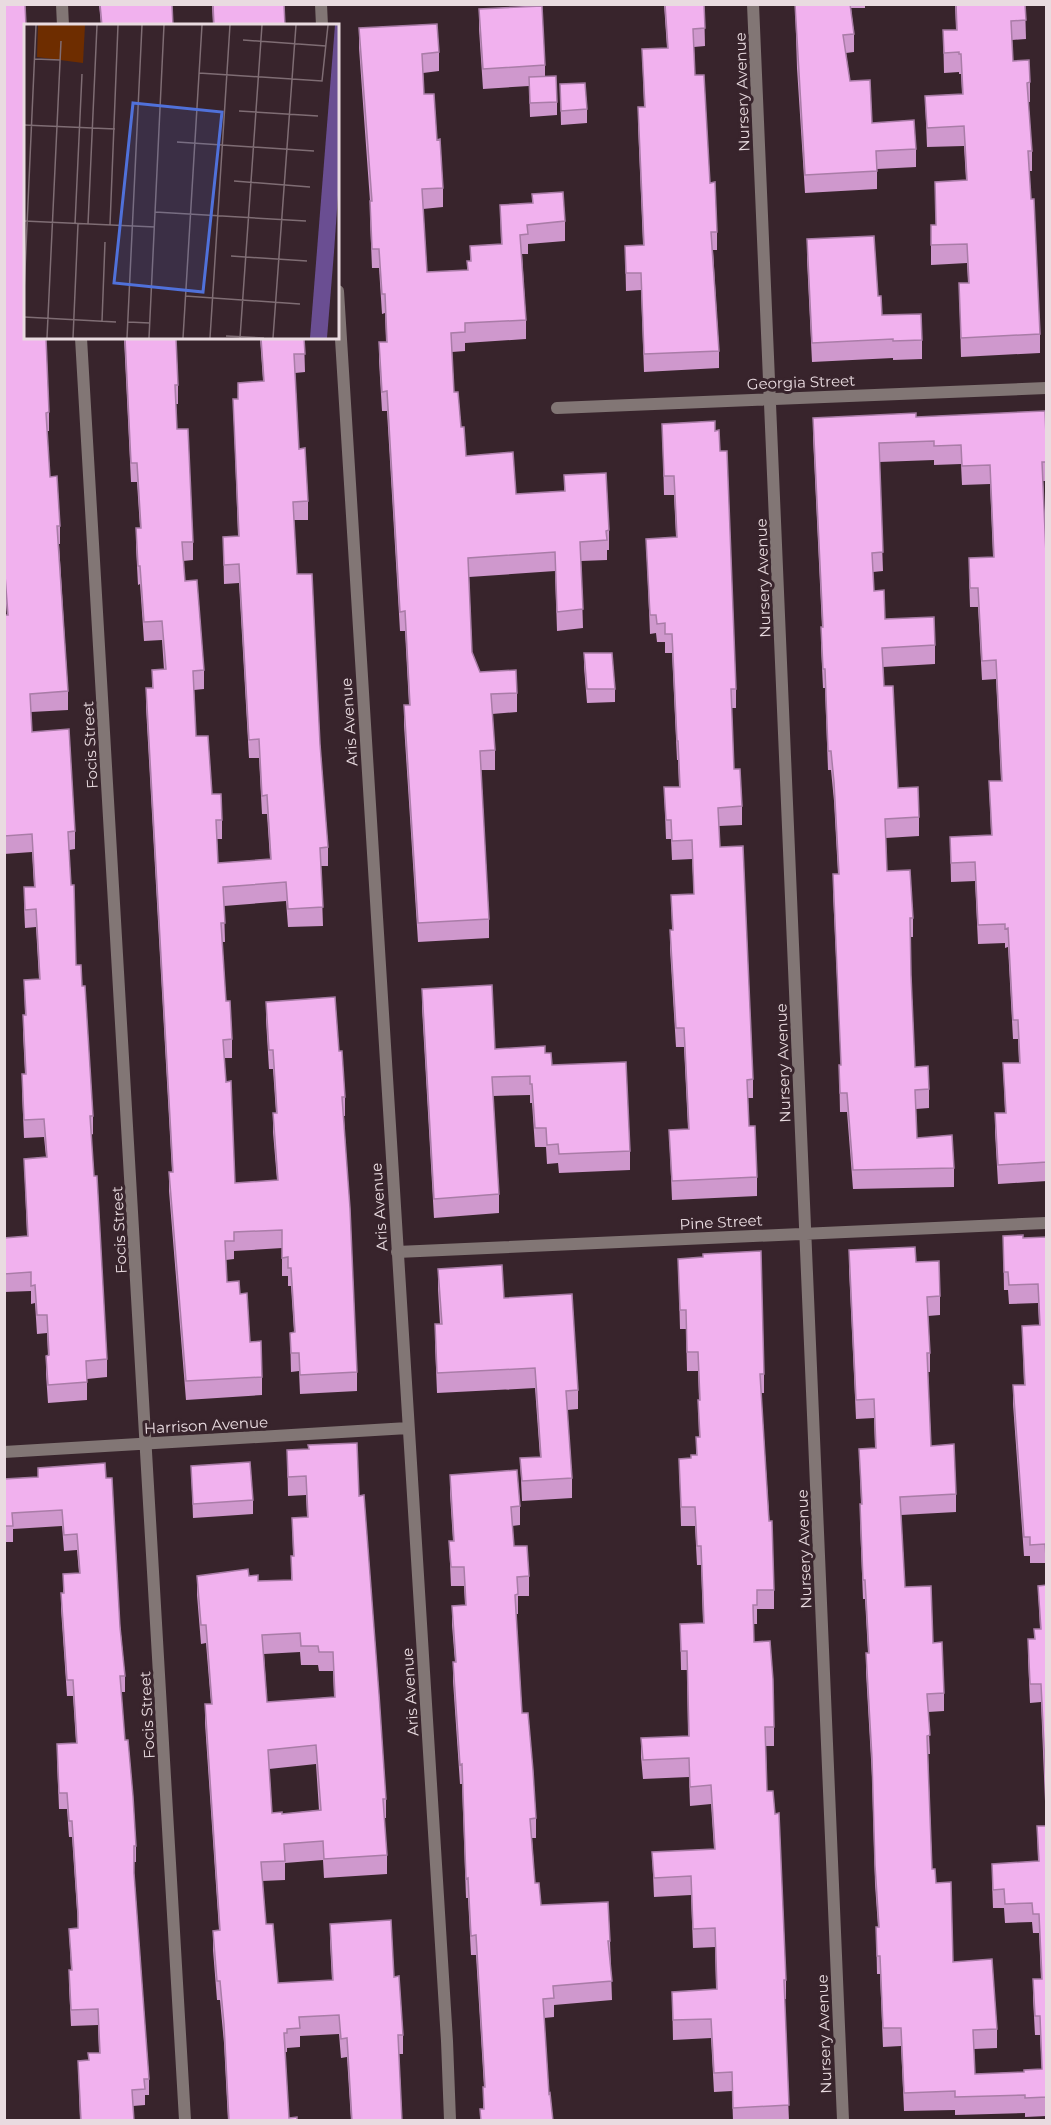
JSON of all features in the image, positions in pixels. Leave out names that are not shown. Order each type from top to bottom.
[{"type":"street","points":[[62,4],[63,24]]},
{"type":"street","points":[[321,4],[322,24]]},
{"type":"street","name":"Nursery Avenue","points":[[753,4],[843,2121]]},
{"type":"street","name":"Aris Avenue","points":[[339,307],[447,2041],[450,2121]]},
{"type":"street","name":"Focis Street","points":[[81,339],[184,2121]]},
{"type":"street","name":"Georgia Street","points":[[557,408],[1047,388]]},
{"type":"street","name":"Pine Street","points":[[397,1252],[1047,1223]]},
{"type":"street","name":"Harrison Avenue","points":[[4,1452],[408,1428]]},
{"type":"building","points":[[4,4],[25,4],[24,339],[46,339],[49,412],[46,413],[50,477],[57,476],[60,526],[57,526],[68,691],[30,694],[32,732],[69,729],[75,831],[68,832],[71,885],[74,885],[76,965],[81,965],[82,986],[85,986],[93,1116],[90,1116],[94,1176],[97,1176],[107,1359],[86,1361],[87,1382],[48,1385],[47,1315],[37,1315],[35,1285],[31,1286],[31,1272],[4,1274],[4,1238],[28,1236],[24,1159],[47,1157],[44,1119],[24,1120],[22,1074],[26,1074],[23,1015],[26,1015],[24,980],[40,979],[36,909],[25,910],[24,887],[35,887],[32,834],[4,836],[4,615],[8,615],[4,562]]},
{"type":"building","points":[[100,4],[172,4],[173,24],[102,24]]},
{"type":"building","points":[[213,4],[284,4],[285,24],[214,24]]},
{"type":"building","points":[[665,4],[704,4],[705,28],[693,29],[695,75],[704,75],[710,183],[715,182],[717,232],[711,232],[719,351],[644,354],[641,273],[626,273],[625,246],[644,245],[638,107],[645,107],[642,49],[668,48]]},
{"type":"building","points":[[795,4],[850,4],[854,34],[843,35],[850,81],[870,80],[872,123],[914,120],[916,149],[876,151],[877,171],[805,175]]},
{"type":"building","points":[[956,4],[1025,4],[1026,20],[1011,21],[1013,61],[1029,60],[1030,82],[1027,83],[1032,151],[1028,151],[1031,199],[1034,199],[1040,334],[961,338],[959,283],[969,283],[967,244],[931,245],[931,225],[936,225],[935,182],[967,180],[964,126],[927,128],[925,96],[963,94],[961,54],[959,52],[944,53],[943,30],[957,30]]},
{"type":"building","points":[[542,6],[545,65],[483,69],[479,9]]},
{"type":"building","points":[[437,24],[439,52],[422,54],[424,94],[434,94],[443,188],[422,189],[427,272],[468,270],[467,261],[471,261],[470,246],[502,244],[500,205],[533,203],[532,194],[563,192],[565,221],[527,225],[528,234],[520,235],[526,320],[465,323],[465,332],[451,333],[454,392],[458,392],[466,456],[513,452],[516,494],[565,491],[564,475],[606,473],[609,530],[606,531],[607,540],[580,542],[583,609],[557,612],[555,552],[468,558],[472,652],[480,672],[516,670],[517,693],[491,694],[495,750],[480,751],[489,919],[418,923],[404,705],[410,705],[405,611],[400,612],[387,391],[382,392],[379,342],[387,342],[385,294],[382,294],[379,249],[372,249],[370,201],[372,201],[359,28]]},
{"type":"building","points":[[556,76],[557,102],[530,103],[529,77]]},
{"type":"building","points":[[585,83],[587,109],[561,111],[560,84]]},
{"type":"building","points":[[874,236],[878,296],[881,296],[882,315],[921,314],[922,340],[812,343],[807,239]]},
{"type":"building","points":[[125,339],[176,339],[177,429],[188,429],[193,542],[182,542],[185,581],[197,580],[204,670],[193,671],[196,736],[208,736],[212,794],[221,794],[222,820],[216,820],[218,863],[271,859],[267,795],[262,796],[259,739],[249,740],[239,564],[224,565],[223,537],[239,536],[233,399],[238,399],[238,383],[264,381],[261,339],[304,339],[305,354],[294,354],[299,449],[305,448],[308,501],[293,502],[297,574],[312,574],[320,744],[328,847],[320,848],[323,907],[288,909],[286,882],[223,887],[225,923],[221,923],[226,1001],[230,1001],[232,1039],[223,1040],[226,1082],[231,1081],[235,1183],[278,1180],[273,1113],[277,1113],[273,1050],[269,1050],[266,1002],[335,997],[345,1097],[342,1097],[350,1208],[357,1372],[300,1375],[299,1353],[291,1353],[290,1333],[295,1332],[291,1268],[288,1268],[288,1257],[282,1258],[282,1230],[234,1232],[234,1241],[225,1241],[227,1282],[239,1281],[240,1294],[247,1293],[250,1342],[261,1341],[262,1377],[186,1381],[169,1172],[173,1172],[146,688],[153,688],[152,670],[166,669],[162,621],[144,622],[136,528],[141,528],[137,463],[131,463]]},
{"type":"building","points":[[1045,411],[1047,462],[1042,462],[1047,554],[1047,1162],[998,1165],[995,1113],[1006,1113],[1003,1063],[1020,1063],[1018,1020],[1013,1020],[1008,928],[1005,929],[1005,924],[978,925],[975,862],[951,863],[950,837],[992,835],[989,781],[1002,781],[996,660],[982,661],[978,588],[970,588],[969,558],[994,557],[990,465],[962,466],[961,445],[934,446],[934,441],[879,443],[883,552],[872,553],[874,591],[884,590],[885,619],[934,617],[935,645],[882,648],[884,686],[893,686],[898,788],[918,787],[919,817],[885,819],[887,871],[910,870],[915,1067],[928,1066],[929,1089],[915,1090],[917,1138],[952,1135],[954,1168],[853,1170],[847,1093],[840,1093],[839,1065],[841,1065],[833,874],[839,874],[834,782],[831,751],[828,751],[825,669],[823,669],[813,418],[916,413],[916,417]]},
{"type":"building","points":[[715,421],[715,431],[719,430],[720,451],[727,451],[736,689],[731,689],[734,769],[740,769],[742,806],[718,808],[720,847],[743,846],[753,1079],[747,1080],[749,1126],[755,1126],[757,1177],[672,1181],[669,1130],[689,1129],[684,1028],[676,1028],[670,930],[673,930],[671,895],[694,894],[692,840],[672,841],[671,820],[666,820],[664,787],[680,787],[672,634],[665,634],[665,623],[657,624],[656,615],[650,615],[646,539],[677,537],[674,476],[664,476],[662,424]]},
{"type":"building","points":[[584,653],[612,653],[615,689],[587,689]]},
{"type":"building","points":[[492,985],[495,1049],[545,1046],[545,1053],[551,1053],[552,1065],[626,1062],[630,1151],[559,1154],[558,1144],[547,1145],[546,1128],[535,1128],[530,1076],[492,1077],[499,1194],[434,1199],[422,989]]},
{"type":"building","points":[[1023,1235],[1023,1238],[1047,1237],[1047,1569],[1045,1544],[1030,1545],[1030,1537],[1024,1537],[1013,1385],[1025,1385],[1022,1326],[1040,1325],[1038,1284],[1009,1285],[1008,1272],[1004,1272],[1003,1236]]},
{"type":"building","points":[[915,1247],[916,1262],[939,1261],[940,1296],[927,1297],[931,1446],[954,1444],[956,1494],[900,1497],[905,1587],[931,1586],[933,1643],[942,1642],[944,1693],[927,1694],[930,1735],[927,1736],[932,1869],[935,1869],[936,1883],[951,1882],[953,1962],[992,1959],[997,2029],[973,2030],[975,2074],[1042,2069],[1040,2016],[1035,2016],[1033,1979],[1042,1979],[1039,1914],[1033,1914],[1032,1903],[1005,1904],[1004,1889],[993,1890],[992,1864],[1039,1861],[1037,1826],[1047,1826],[1047,2097],[1025,2098],[1025,2095],[955,2097],[955,2091],[904,2093],[901,2028],[883,2028],[880,1956],[877,1956],[876,1927],[879,1927],[859,1449],[876,1448],[874,1399],[856,1400],[849,1250]]},
{"type":"building","points":[[761,1251],[764,1374],[760,1374],[769,1521],[772,1521],[774,1590],[757,1590],[757,1605],[753,1605],[754,1642],[770,1641],[773,1679],[774,1727],[765,1727],[767,1791],[773,1791],[775,1814],[779,1813],[789,2105],[733,2108],[732,2072],[714,2073],[711,2019],[673,2020],[672,1992],[717,1989],[715,1928],[693,1929],[691,1876],[654,1878],[652,1852],[715,1849],[711,1785],[690,1787],[689,1758],[643,1760],[641,1738],[689,1736],[687,1651],[681,1651],[680,1624],[704,1623],[701,1546],[697,1546],[695,1507],[681,1507],[679,1459],[697,1455],[696,1437],[700,1437],[698,1400],[700,1400],[698,1352],[687,1352],[686,1310],[680,1310],[678,1259],[703,1257],[703,1254]]},
{"type":"building","points":[[502,1265],[504,1298],[572,1294],[578,1390],[566,1391],[572,1478],[522,1481],[520,1458],[541,1457],[535,1368],[437,1373],[435,1324],[442,1324],[438,1269]]},
{"type":"building","points":[[357,1443],[359,1496],[364,1495],[379,1694],[387,1855],[324,1859],[323,1841],[284,1844],[285,1861],[261,1862],[266,1924],[273,1924],[278,1983],[333,1980],[330,1924],[391,1920],[394,1977],[399,1976],[403,2035],[398,2035],[402,2121],[352,2121],[347,2038],[341,2039],[339,2015],[299,2017],[300,2028],[287,2029],[287,2033],[284,2033],[289,2118],[297,2117],[297,2121],[229,2121],[224,2024],[220,1981],[217,1981],[213,1931],[220,1930],[205,1704],[212,1704],[206,1625],[201,1625],[197,1576],[248,1569],[249,1576],[258,1575],[258,1581],[292,1580],[291,1556],[294,1556],[292,1518],[308,1517],[306,1476],[288,1477],[287,1450],[309,1449],[308,1445]],"holes":[[[300,1633],[301,1646],[318,1646],[319,1652],[333,1652],[335,1697],[267,1702],[262,1635]],[[316,1745],[321,1810],[272,1813],[268,1750]]]},
{"type":"building","points":[[250,1462],[253,1500],[193,1504],[191,1466]]},
{"type":"building","points":[[105,1463],[106,1478],[112,1478],[125,1676],[120,1676],[125,1740],[128,1740],[133,1796],[136,1846],[134,1846],[134,1873],[149,2079],[144,2079],[145,2089],[132,2090],[134,2121],[81,2121],[78,2061],[89,2060],[88,2053],[100,2053],[98,2009],[71,2010],[69,1970],[72,1970],[69,1929],[78,1928],[78,1913],[72,1821],[69,1821],[67,1793],[59,1793],[57,1744],[77,1743],[73,1680],[67,1680],[61,1593],[64,1593],[63,1574],[80,1573],[77,1534],[64,1535],[62,1510],[12,1513],[13,1526],[4,1526],[4,1479],[38,1477],[38,1468]]},
{"type":"building","points":[[517,1470],[520,1506],[511,1507],[514,1546],[527,1546],[529,1576],[517,1577],[518,1594],[515,1595],[522,1713],[528,1713],[533,1770],[536,1818],[530,1819],[535,1883],[539,1883],[541,1905],[608,1902],[610,1941],[608,1941],[612,1981],[553,1986],[554,1998],[543,1999],[553,2121],[481,2121],[480,2109],[484,2109],[483,2087],[485,2087],[476,1935],[471,1936],[468,1878],[466,1879],[462,1764],[460,1765],[453,1662],[456,1662],[452,1606],[466,1605],[464,1567],[451,1567],[449,1541],[454,1541],[450,1475]]},
{"type":"building","points":[[1047,1585],[1047,1807],[1041,1684],[1030,1684],[1028,1639],[1035,1639],[1034,1629],[1041,1629],[1038,1586]]}]
